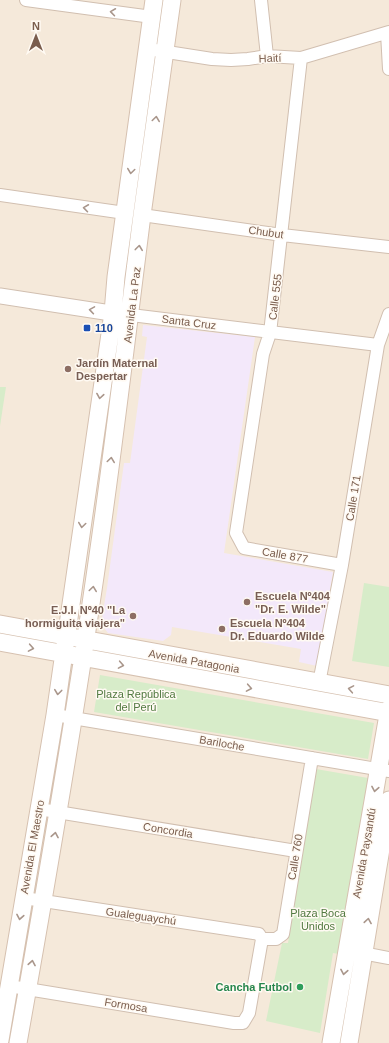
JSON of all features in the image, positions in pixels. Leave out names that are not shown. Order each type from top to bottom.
[{"type":"main road","name":"Avenida La Paz","points":[[63,654],[113,313],[154,0]]},
{"type":"main road","name":"Avenida La Paz","points":[[83,658],[131,315],[142,215],[172,0]]},
{"type":"main road","name":"Avenida Patagonia","points":[[0,624],[389,696]]},
{"type":"main road","name":"Avenida Patagonia","points":[[0,642],[389,712]]},
{"type":"main road","name":"Avenida El Maestro","points":[[0,1040],[39,809],[63,654]]},
{"type":"main road","name":"Avenida El Maestro","points":[[18,1043],[59,812],[83,658]]},
{"type":"main road","name":"Avenida Paysandú","points":[[377,862],[389,712]]},
{"type":"main road","name":"Avenida Paysandú","points":[[334,1042],[377,862],[389,800]]},
{"type":"main road","name":"Avenida Paysandú","points":[[349,1043],[355,952]]},
{"type":"street","points":[[26,0],[152,17]]},
{"type":"street","points":[[261,0],[267,56]]},
{"type":"street","points":[[388,33],[389,69]]},
{"type":"street","name":"Haití","points":[[148,49],[212,59],[231,60],[267,56],[301,58],[388,33]]},
{"type":"street","name":"Calle 555","points":[[236,533],[263,354],[270,332],[301,58]]},
{"type":"street","points":[[0,195],[125,214]]},
{"type":"street","name":"Chubut","points":[[142,215],[282,235],[389,247]]},
{"type":"street","name":"Santa Cruz","points":[[0,296],[113,313],[378,345]]},
{"type":"street","name":"Calle 171","points":[[319,683],[342,565],[378,345],[389,314]]},
{"type":"street","name":"Calle 877","points":[[236,533],[244,548],[342,565]]},
{"type":"street","name":"Bariloche","points":[[54,715],[384,770]]},
{"type":"street","name":"Calle 760","points":[[260,937],[276,939],[283,934],[312,758]]},
{"type":"street","name":"Concordia","points":[[39,809],[296,851]]},
{"type":"street","name":"Gualeguaychú","points":[[24,898],[260,937]]},
{"type":"street","name":"Formosa","points":[[9,986],[234,1023],[243,1023],[249,1013],[260,937]]},
{"type":"street","points":[[355,952],[389,958]]},
{"type":"shaded area","points":[[0,0],[389,0],[389,1043],[0,1043]]},
{"type":"shaded area","points":[[143,325],[255,337],[224,553],[333,572],[317,666],[299,662],[301,649],[172,627],[171,635],[163,641],[108,633],[101,624],[124,463],[130,463],[147,337],[142,336]]},
{"type":"green space","points":[[0,387],[6,387],[0,426]]},
{"type":"green space","points":[[364,583],[389,587],[389,667],[352,661]]},
{"type":"green space","name":"Plaza República del Perú","points":[[100,675],[374,723],[368,759],[94,712]]},
{"type":"green space","name":"Plaza Boca Unidos","points":[[316,769],[368,778],[339,954],[333,953],[320,1033],[266,1021],[282,943],[288,943]]},
{"type":"place","name":"110","points":[[87,328]]},
{"type":"place","name":"Jardín Maternal Despertar","points":[[68,369]]},
{"type":"place","name":"Escuela Nº404 \"Dr. E. Wilde\"","points":[[247,602]]},
{"type":"place","name":"E.J.I. Nº40 \"La hormiguita viajera\"","points":[[133,616]]},
{"type":"place","name":"Escuela Nº404 Dr. Eduardo Wilde","points":[[222,629]]},
{"type":"place","name":"Cancha Futbol","points":[[300,987]]}]
